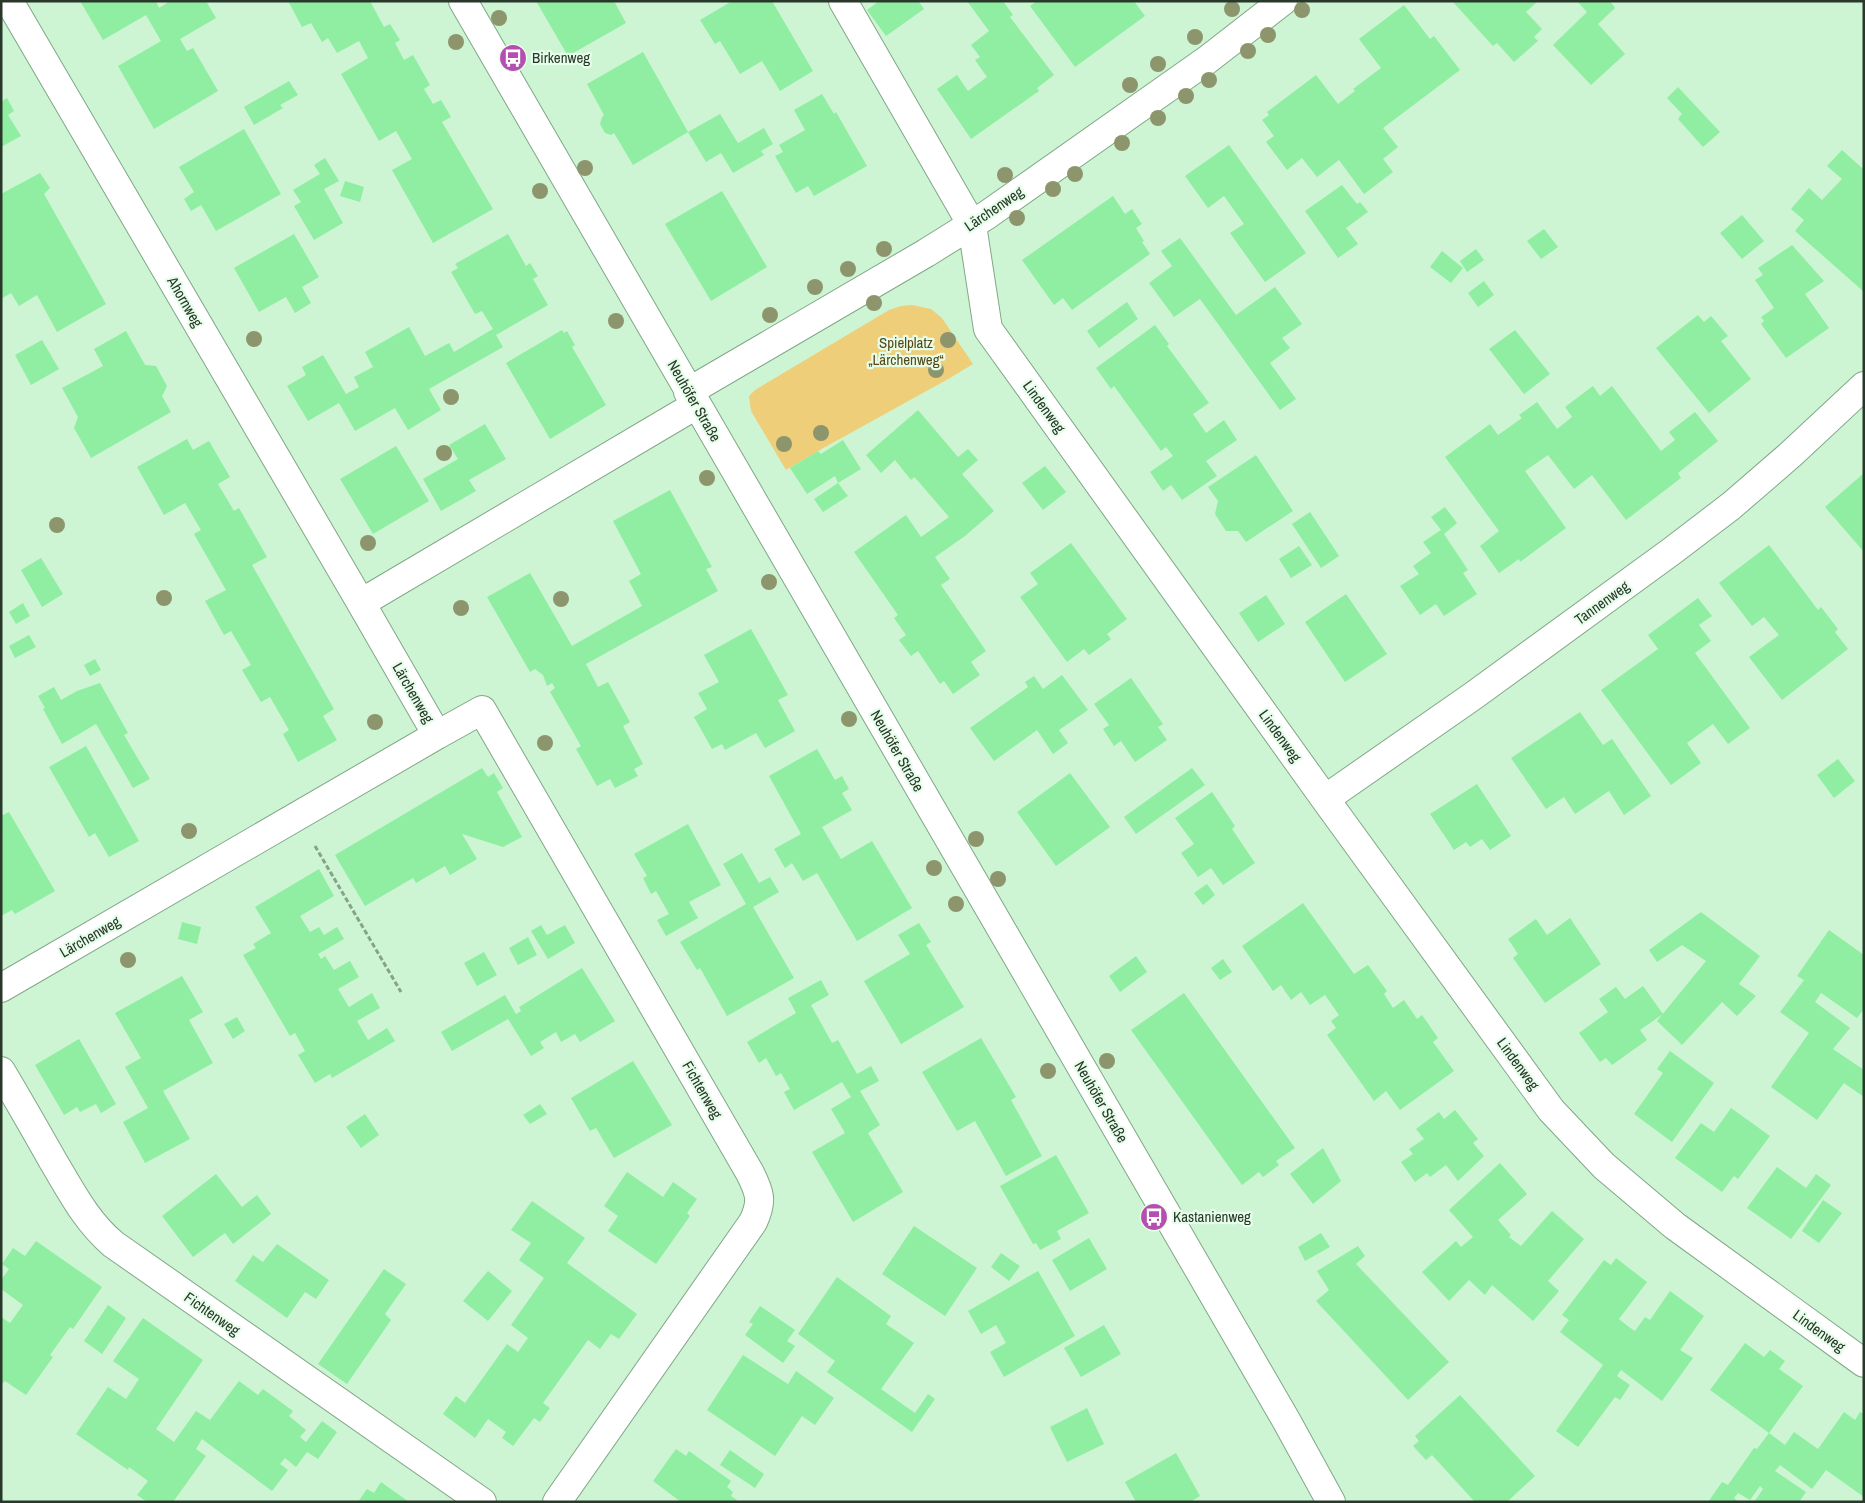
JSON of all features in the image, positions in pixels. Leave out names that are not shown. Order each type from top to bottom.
[{"type":"street","name":"Neuhöfer Straße","points":[[463,1],[1286,1420],[1331,1502]]},
{"type":"street","name":"Lindenweg","points":[[843,1],[972,224],[988,329],[1551,1110],[1630,1189],[1675,1226],[1864,1363]]},
{"type":"street","name":"Lärchenweg","points":[[1,988],[437,735],[361,603],[972,224],[1207,60],[1283,1]]},
{"type":"street","name":"Ahornweg","points":[[9,13],[361,603]]},
{"type":"street","name":"Tannenweg","points":[[1325,799],[1480,690],[1731,506],[1790,455],[1864,386]]},
{"type":"street","name":"Fichtenweg","points":[[437,735],[482,710],[746,1164],[760,1193],[759,1209],[753,1222],[557,1502]]},
{"type":"street","name":"Fichtenweg","points":[[1,1071],[88,1220],[100,1233],[113,1244],[482,1502]]},
{"type":"path","points":[[314,845],[401,992]]},
{"type":"green space","name":"Spielplatz „Lärchenweg“","points":[[912,305],[931,309],[942,318],[973,364],[786,470],[751,411],[749,396],[755,390],[889,310]]},
{"type":"building","points":[[80,1],[156,1],[159,8],[170,1],[206,1],[216,18],[180,39],[187,51],[193,48],[218,91],[154,129],[118,66],[161,41],[146,15],[103,40]]},
{"type":"building","points":[[288,1],[370,1],[384,27],[390,24],[400,40],[395,43],[404,60],[413,55],[430,85],[424,89],[433,104],[441,100],[451,117],[442,122],[493,209],[433,243],[392,170],[412,159],[396,131],[379,141],[341,74],[368,58],[359,41],[337,53],[328,38],[322,42],[311,23],[302,27]]},
{"type":"building","points":[[536,1],[614,1],[626,23],[568,56]]},
{"type":"building","points":[[732,1],[772,1],[813,71],[780,91],[762,61],[740,74],[720,41],[715,44],[700,20]]},
{"type":"building","points":[[879,1],[918,1],[924,9],[886,36],[867,10]]},
{"type":"building","points":[[967,1],[1003,1],[1013,15],[1010,17],[1054,75],[1037,88],[1039,91],[971,139],[937,89],[957,75],[968,91],[987,77],[975,60],[980,57],[971,45],[989,31]]},
{"type":"building","points":[[1037,1],[1134,1],[1145,16],[1075,67],[1030,6]]},
{"type":"building","points":[[1452,1],[1538,1],[1526,12],[1542,29],[1534,37],[1538,41],[1514,62],[1497,43],[1493,46]]},
{"type":"building","points":[[1577,1],[1610,1],[1615,8],[1598,24],[1625,54],[1591,85],[1553,45],[1587,12]]},
{"type":"building","points":[[1404,5],[1430,39],[1434,36],[1460,70],[1383,128],[1398,147],[1383,159],[1393,172],[1364,194],[1339,160],[1317,177],[1302,158],[1287,170],[1266,142],[1274,136],[1262,120],[1269,115],[1267,112],[1316,75],[1338,104],[1355,91],[1353,89],[1381,68],[1359,39]]},
{"type":"building","points":[[643,52],[688,132],[633,165],[614,133],[611,135],[605,133],[600,124],[604,115],[587,84]]},
{"type":"building","points":[[289,81],[298,95],[280,105],[283,108],[254,125],[244,107]]},
{"type":"building","points":[[1678,87],[1720,132],[1703,147],[1678,119],[1682,114],[1667,98]]},
{"type":"building","points":[[822,94],[834,114],[836,112],[867,166],[814,196],[808,186],[796,193],[775,156],[783,152],[779,145],[805,130],[794,110]]},
{"type":"building","points":[[7,98],[14,111],[8,115],[21,136],[1,147],[1,102]]},
{"type":"building","points":[[720,114],[738,143],[764,128],[773,144],[761,151],[764,155],[733,173],[721,153],[706,162],[688,132]]},
{"type":"building","points":[[244,129],[281,194],[216,231],[201,205],[191,211],[184,199],[194,192],[179,167]]},
{"type":"building","points":[[1229,145],[1306,253],[1265,282],[1230,233],[1244,224],[1224,196],[1208,208],[1185,176]]},
{"type":"building","points":[[1842,150],[1862,168],[1864,166],[1864,292],[1795,231],[1804,220],[1791,209],[1809,188],[1822,200],[1842,179],[1827,166]]},
{"type":"building","points":[[325,158],[339,181],[324,189],[343,223],[314,240],[294,206],[301,202],[293,190],[320,174],[314,165]]},
{"type":"building","points":[[40,173],[50,188],[44,194],[106,304],[57,332],[37,295],[19,306],[11,293],[1,299],[1,194]]},
{"type":"building","points":[[345,181],[364,187],[360,202],[340,196]]},
{"type":"building","points":[[1342,185],[1357,204],[1360,202],[1368,212],[1346,228],[1358,244],[1338,258],[1305,211]]},
{"type":"building","points":[[722,191],[767,267],[711,301],[665,224]]},
{"type":"building","points":[[1113,196],[1125,214],[1132,209],[1142,224],[1136,228],[1150,254],[1072,310],[1063,298],[1054,305],[1022,260]]},
{"type":"building","points":[[1742,215],[1764,241],[1742,259],[1720,233]]},
{"type":"building","points":[[1544,229],[1558,247],[1541,259],[1527,241]]},
{"type":"building","points":[[294,234],[319,277],[302,287],[311,303],[295,313],[286,297],[259,312],[234,268]]},
{"type":"building","points":[[508,234],[526,266],[530,263],[538,276],[533,279],[548,305],[496,335],[503,347],[429,389],[441,410],[408,430],[395,408],[355,431],[339,403],[308,421],[287,386],[306,375],[302,367],[323,355],[346,394],[359,387],[354,377],[373,367],[365,352],[409,327],[425,356],[449,343],[454,352],[493,329],[482,311],[475,314],[451,272],[458,268],[455,264]]},
{"type":"building","points":[[1180,238],[1236,315],[1275,287],[1302,324],[1282,338],[1290,348],[1270,363],[1296,399],[1280,410],[1200,299],[1174,317],[1149,283],[1172,266],[1161,251]]},
{"type":"building","points":[[1792,245],[1824,281],[1805,294],[1829,328],[1786,358],[1761,324],[1764,321],[1761,317],[1774,308],[1755,280],[1763,275],[1758,268]]},
{"type":"building","points":[[1476,249],[1484,260],[1467,272],[1460,261]]},
{"type":"building","points":[[1442,251],[1463,268],[1451,283],[1430,267]]},
{"type":"building","points":[[1484,281],[1494,295],[1478,307],[1468,293]]},
{"type":"building","points":[[1127,302],[1138,319],[1099,348],[1087,331]]},
{"type":"building","points":[[1698,315],[1704,322],[1711,316],[1728,336],[1721,341],[1751,379],[1709,413],[1656,348]]},
{"type":"building","points":[[1155,325],[1169,344],[1167,346],[1209,403],[1193,414],[1206,433],[1224,420],[1237,440],[1206,461],[1217,476],[1182,500],[1171,485],[1163,491],[1150,472],[1173,456],[1166,447],[1161,451],[1114,386],[1111,389],[1096,368]]},
{"type":"building","points":[[562,330],[564,333],[567,331],[575,345],[572,347],[606,405],[550,439],[506,363]]},
{"type":"building","points":[[1515,330],[1550,374],[1524,394],[1489,349]]},
{"type":"building","points":[[126,331],[145,365],[156,366],[167,386],[162,396],[171,412],[91,458],[74,428],[78,417],[62,388],[103,366],[94,349]]},
{"type":"building","points":[[42,340],[59,369],[31,385],[15,355]]},
{"type":"building","points":[[1593,386],[1600,396],[1612,386],[1661,451],[1675,440],[1669,432],[1695,412],[1718,441],[1678,473],[1681,478],[1626,520],[1592,475],[1574,489],[1548,455],[1525,471],[1566,528],[1520,562],[1519,559],[1499,573],[1480,546],[1499,531],[1445,457],[1490,424],[1498,435],[1522,418],[1519,415],[1537,402],[1557,429],[1572,417],[1565,407]]},
{"type":"building","points":[[918,410],[958,457],[968,449],[978,460],[962,474],[994,511],[965,536],[935,557],[950,579],[941,585],[986,651],[971,662],[980,675],[953,694],[944,681],[940,684],[918,651],[911,656],[899,640],[906,635],[894,618],[898,615],[854,552],[906,515],[921,537],[949,517],[918,481],[914,477],[911,480],[895,460],[881,473],[866,455]]},
{"type":"building","points":[[485,424],[506,459],[469,480],[476,491],[441,511],[423,479],[458,459],[449,445]]},
{"type":"building","points":[[187,439],[193,450],[209,441],[230,477],[218,484],[234,511],[239,508],[267,557],[252,565],[334,709],[323,716],[337,740],[298,762],[283,734],[289,730],[270,697],[261,702],[242,670],[251,665],[231,631],[224,635],[205,601],[226,590],[194,534],[201,530],[185,503],[164,515],[137,467]]},
{"type":"building","points":[[843,440],[861,469],[838,483],[835,476],[807,494],[790,468],[818,451],[821,454]]},
{"type":"building","points":[[396,446],[429,501],[373,534],[340,479]]},
{"type":"building","points":[[1256,455],[1293,511],[1246,542],[1238,531],[1226,531],[1215,514],[1218,501],[1208,487]]},
{"type":"building","points":[[1045,466],[1066,492],[1043,510],[1022,483]]},
{"type":"building","points":[[1864,473],[1864,552],[1825,507]]},
{"type":"building","points":[[838,483],[848,496],[823,512],[814,499]]},
{"type":"building","points":[[670,490],[712,567],[706,569],[718,591],[586,664],[598,687],[608,682],[630,722],[623,726],[643,764],[634,769],[638,776],[615,788],[610,779],[597,786],[576,749],[581,746],[550,692],[555,688],[552,683],[547,686],[543,675],[535,669],[530,672],[487,597],[530,573],[572,646],[642,606],[629,581],[641,574],[613,521]]},
{"type":"building","points":[[1445,507],[1457,523],[1444,534],[1468,570],[1463,573],[1477,594],[1444,616],[1436,604],[1420,615],[1400,586],[1419,574],[1413,566],[1431,553],[1423,542],[1441,530],[1431,517]]},
{"type":"building","points":[[1310,512],[1339,556],[1321,568],[1292,524]]},
{"type":"building","points":[[1071,543],[1127,619],[1107,634],[1111,639],[1089,655],[1084,649],[1067,662],[1020,597],[1038,584],[1030,573]]},
{"type":"building","points":[[1769,545],[1818,610],[1821,607],[1838,629],[1835,632],[1848,649],[1782,700],[1749,657],[1779,635],[1764,617],[1752,626],[1719,583]]},
{"type":"building","points":[[1299,546],[1312,565],[1291,578],[1279,559]]},
{"type":"building","points":[[41,558],[63,594],[42,607],[21,570]]},
{"type":"building","points":[[1346,594],[1387,654],[1345,682],[1305,622]]},
{"type":"building","points":[[1266,595],[1285,624],[1258,642],[1239,613]]},
{"type":"building","points":[[1698,598],[1712,616],[1699,625],[1711,641],[1695,653],[1750,728],[1728,744],[1713,724],[1687,743],[1701,763],[1671,785],[1601,690],[1658,649],[1648,635]]},
{"type":"building","points":[[23,603],[30,616],[16,624],[9,612]]},
{"type":"building","points":[[751,629],[788,695],[778,700],[795,731],[765,748],[756,733],[725,750],[722,744],[712,749],[694,717],[707,709],[698,693],[719,682],[704,655]]},
{"type":"building","points":[[29,635],[36,647],[15,658],[9,646]]},
{"type":"building","points":[[95,659],[101,670],[90,676],[84,665]]},
{"type":"building","points":[[1062,675],[1088,710],[1059,730],[1068,743],[1053,754],[1037,730],[994,761],[970,728],[1028,687],[1025,682],[1034,676],[1043,689]]},
{"type":"building","points":[[1131,678],[1163,724],[1158,727],[1167,740],[1135,762],[1121,741],[1114,746],[1103,729],[1109,725],[1094,704]]},
{"type":"building","points":[[100,683],[128,733],[124,735],[150,779],[133,788],[96,724],[62,744],[38,696],[54,687],[61,700],[77,691]]},
{"type":"building","points":[[1580,712],[1603,745],[1612,739],[1651,796],[1624,815],[1609,791],[1575,814],[1564,797],[1546,809],[1511,758]]},
{"type":"building","points":[[86,746],[139,841],[109,857],[95,833],[89,837],[49,767]]},
{"type":"building","points":[[817,749],[835,780],[842,776],[849,789],[842,793],[852,810],[822,827],[841,859],[872,841],[912,908],[857,941],[817,873],[803,881],[792,863],[785,868],[774,849],[801,834],[769,776]]},
{"type":"building","points":[[1838,759],[1855,781],[1834,798],[1817,775]]},
{"type":"building","points":[[482,768],[488,777],[494,773],[503,788],[497,792],[522,837],[503,847],[462,834],[477,859],[450,875],[445,866],[416,883],[413,878],[365,906],[335,855]]},
{"type":"building","points":[[1192,768],[1205,785],[1136,834],[1124,817]]},
{"type":"building","points":[[1070,773],[1110,827],[1056,866],[1017,812]]},
{"type":"building","points":[[1477,784],[1511,836],[1490,850],[1482,839],[1470,847],[1466,842],[1454,850],[1430,814]]},
{"type":"building","points":[[1212,792],[1235,826],[1232,829],[1255,863],[1223,885],[1211,868],[1198,877],[1181,853],[1194,844],[1175,818]]},
{"type":"building","points":[[9,812],[55,891],[15,914],[12,910],[1,916],[1,816]]},
{"type":"building","points":[[688,824],[721,885],[689,902],[698,918],[666,936],[657,920],[669,914],[656,891],[651,894],[643,878],[647,876],[634,854]]},
{"type":"building","points":[[742,853],[759,883],[770,877],[779,892],[753,907],[794,978],[727,1016],[700,968],[697,970],[680,942],[746,904],[723,864]]},
{"type":"building","points":[[319,869],[334,896],[300,916],[310,932],[319,927],[324,935],[337,927],[344,939],[318,954],[321,959],[325,956],[334,970],[350,961],[359,977],[338,989],[349,1007],[372,993],[380,1008],[357,1021],[368,1040],[387,1028],[395,1041],[332,1078],[330,1074],[315,1083],[298,1055],[305,1051],[295,1033],[290,1036],[243,955],[256,948],[253,944],[271,933],[255,907]]},
{"type":"building","points":[[1207,884],[1215,895],[1203,905],[1194,893]]},
{"type":"building","points":[[1303,903],[1354,974],[1368,965],[1387,991],[1384,994],[1393,1008],[1404,1000],[1417,1019],[1422,1015],[1438,1038],[1433,1042],[1454,1071],[1400,1110],[1386,1091],[1374,1101],[1327,1035],[1336,1028],[1331,1021],[1339,1015],[1325,995],[1310,1005],[1301,992],[1291,1000],[1281,985],[1273,991],[1242,946]]},
{"type":"building","points":[[1701,912],[1760,956],[1739,984],[1756,996],[1737,1016],[1722,1002],[1682,1045],[1657,1021],[1706,961],[1682,945],[1657,962],[1649,950]]},
{"type":"building","points":[[1570,918],[1601,964],[1545,1003],[1513,958],[1518,954],[1508,939],[1536,919],[1547,935]]},
{"type":"building","points":[[182,922],[201,927],[197,944],[178,939]]},
{"type":"building","points":[[919,923],[931,942],[926,945],[964,1007],[901,1044],[864,981],[910,954],[898,935]]},
{"type":"building","points":[[541,925],[547,935],[565,925],[575,943],[548,959],[531,931]]},
{"type":"building","points":[[1829,930],[1864,955],[1864,1009],[1857,1018],[1821,993],[1815,1002],[1850,1028],[1833,1049],[1864,1070],[1864,1097],[1844,1083],[1817,1120],[1771,1087],[1809,1033],[1780,1012],[1804,980],[1797,976]]},
{"type":"building","points":[[528,937],[537,955],[518,965],[509,948]]},
{"type":"building","points":[[484,952],[497,975],[477,986],[464,963]]},
{"type":"building","points":[[1136,956],[1147,972],[1120,992],[1109,976]]},
{"type":"building","points":[[1223,959],[1232,972],[1220,980],[1211,968]]},
{"type":"building","points":[[582,968],[615,1021],[580,1042],[575,1034],[561,1042],[556,1032],[540,1042],[544,1048],[531,1056],[508,1019],[452,1051],[441,1032],[505,995],[516,1014],[521,1011],[519,1007]]},
{"type":"building","points":[[182,976],[203,1012],[189,1020],[213,1063],[163,1091],[190,1139],[145,1163],[123,1122],[148,1108],[125,1067],[141,1058],[115,1013]]},
{"type":"building","points":[[821,980],[829,995],[811,1005],[832,1043],[838,1040],[857,1074],[871,1066],[879,1081],[860,1091],[880,1125],[868,1133],[903,1192],[853,1222],[812,1152],[845,1133],[831,1109],[851,1097],[842,1082],[794,1110],[784,1092],[790,1089],[781,1073],[776,1076],[766,1058],[759,1063],[747,1042],[796,1013],[788,998]]},
{"type":"building","points":[[1643,986],[1663,1014],[1640,1030],[1647,1040],[1612,1065],[1606,1058],[1600,1062],[1579,1033],[1608,1012],[1599,999],[1616,987],[1625,999]]},
{"type":"building","points":[[1184,993],[1295,1148],[1276,1161],[1279,1165],[1263,1177],[1259,1172],[1242,1185],[1131,1030]]},
{"type":"building","points":[[237,1017],[245,1031],[233,1039],[224,1024]]},
{"type":"building","points":[[981,1038],[1016,1097],[1011,1100],[1042,1156],[1006,1176],[975,1121],[957,1131],[922,1072]]},
{"type":"building","points":[[79,1039],[116,1104],[101,1113],[96,1104],[80,1112],[77,1107],[64,1115],[35,1065]]},
{"type":"building","points":[[1670,1051],[1714,1083],[1672,1142],[1634,1114],[1663,1073],[1657,1069]]},
{"type":"building","points":[[633,1061],[672,1125],[614,1158],[596,1128],[590,1131],[571,1098]]},
{"type":"building","points":[[540,1104],[547,1114],[530,1124],[523,1115]]},
{"type":"building","points":[[1731,1108],[1770,1136],[1738,1179],[1734,1176],[1722,1192],[1675,1158],[1701,1123],[1714,1132]]},
{"type":"building","points":[[1455,1110],[1478,1139],[1473,1143],[1484,1156],[1458,1181],[1446,1165],[1430,1177],[1427,1173],[1415,1182],[1401,1162],[1413,1154],[1409,1149],[1424,1139],[1416,1129],[1439,1112],[1444,1119]]},
{"type":"building","points":[[365,1114],[379,1135],[361,1148],[346,1127]]},
{"type":"building","points":[[1323,1148],[1341,1181],[1313,1204],[1290,1174]]},
{"type":"building","points":[[1056,1155],[1089,1213],[1057,1231],[1061,1239],[1040,1250],[1036,1243],[1033,1244],[1000,1186]]},
{"type":"building","points":[[1500,1163],[1527,1194],[1498,1220],[1511,1235],[1509,1237],[1521,1246],[1552,1211],[1584,1239],[1548,1281],[1559,1291],[1533,1321],[1492,1285],[1485,1295],[1469,1280],[1449,1301],[1422,1272],[1456,1241],[1461,1247],[1473,1237],[1449,1210]]},
{"type":"building","points":[[1777,1167],[1806,1188],[1816,1174],[1831,1185],[1791,1239],[1747,1208]]},
{"type":"building","points":[[627,1172],[663,1197],[673,1182],[697,1199],[687,1213],[690,1216],[656,1264],[608,1231],[618,1216],[604,1206]]},
{"type":"building","points":[[216,1174],[242,1207],[257,1195],[271,1214],[233,1244],[225,1233],[193,1257],[162,1216]]},
{"type":"building","points":[[1823,1200],[1842,1213],[1819,1243],[1802,1231]]},
{"type":"building","points":[[532,1201],[585,1238],[567,1263],[637,1314],[619,1339],[611,1334],[600,1349],[588,1340],[543,1403],[550,1408],[540,1422],[534,1418],[513,1446],[502,1438],[506,1432],[488,1419],[475,1438],[443,1414],[456,1396],[465,1403],[507,1344],[518,1352],[528,1338],[511,1325],[544,1278],[519,1260],[531,1243],[511,1230]]},
{"type":"building","points":[[914,1226],[977,1268],[945,1316],[882,1274]]},
{"type":"building","points":[[1321,1233],[1330,1247],[1305,1261],[1298,1247]]},
{"type":"building","points":[[1089,1238],[1107,1269],[1070,1291],[1052,1260]]},
{"type":"building","points":[[36,1241],[102,1287],[73,1329],[70,1327],[50,1355],[53,1357],[26,1395],[5,1381],[1,1385],[1,1317],[10,1323],[23,1305],[1,1289],[1,1280],[9,1269],[2,1264],[13,1248],[25,1256]]},
{"type":"building","points":[[277,1244],[329,1280],[316,1299],[305,1292],[287,1318],[235,1281],[253,1255],[263,1262]]},
{"type":"building","points":[[1358,1246],[1365,1256],[1356,1264],[1449,1362],[1408,1400],[1316,1301],[1329,1290],[1317,1271]]},
{"type":"building","points":[[1001,1253],[1020,1266],[1009,1281],[991,1267]]},
{"type":"building","points":[[1616,1258],[1647,1282],[1619,1319],[1635,1331],[1645,1317],[1650,1320],[1670,1291],[1704,1316],[1680,1350],[1693,1358],[1662,1401],[1621,1370],[1617,1376],[1630,1385],[1620,1400],[1615,1397],[1578,1447],[1556,1431],[1603,1365],[1560,1332],[1569,1320],[1562,1315],[1604,1260],[1611,1265]]},
{"type":"building","points":[[384,1269],[406,1284],[385,1314],[391,1320],[347,1384],[318,1364]]},
{"type":"building","points":[[488,1271],[512,1291],[488,1321],[463,1301]]},
{"type":"building","points":[[1038,1271],[1075,1336],[1004,1377],[990,1352],[1006,1343],[996,1325],[981,1334],[968,1311]]},
{"type":"building","points":[[837,1277],[891,1316],[886,1324],[914,1343],[881,1389],[915,1413],[928,1394],[935,1399],[912,1432],[827,1372],[835,1361],[798,1334]]},
{"type":"building","points":[[108,1305],[126,1318],[102,1354],[84,1341]]},
{"type":"building","points":[[760,1306],[795,1330],[787,1341],[795,1346],[783,1363],[745,1335],[753,1324],[749,1322]]},
{"type":"building","points":[[143,1318],[203,1360],[156,1429],[174,1442],[196,1411],[210,1420],[239,1381],[258,1395],[263,1389],[293,1411],[289,1416],[306,1430],[300,1437],[306,1442],[322,1421],[337,1432],[318,1459],[307,1452],[296,1467],[285,1458],[280,1464],[288,1470],[272,1491],[202,1439],[196,1449],[206,1456],[173,1502],[147,1502],[137,1495],[148,1481],[129,1467],[128,1470],[76,1434],[108,1387],[126,1399],[139,1379],[113,1361]]},
{"type":"building","points":[[1104,1325],[1121,1354],[1081,1377],[1064,1348]]},
{"type":"building","points":[[1745,1343],[1764,1357],[1770,1350],[1785,1361],[1779,1369],[1803,1386],[1769,1433],[1710,1390]]},
{"type":"building","points":[[743,1355],[788,1384],[796,1371],[834,1398],[815,1425],[802,1416],[775,1456],[707,1410]]},
{"type":"building","points":[[1460,1395],[1535,1476],[1507,1502],[1473,1502],[1432,1455],[1426,1460],[1413,1446],[1419,1441],[1415,1436]]},
{"type":"building","points":[[1087,1408],[1104,1444],[1067,1462],[1050,1427]]},
{"type":"building","points":[[1844,1412],[1855,1420],[1860,1412],[1864,1414],[1864,1497],[1826,1470],[1812,1489],[1780,1465],[1775,1471],[1806,1492],[1799,1502],[1754,1502],[1763,1489],[1760,1486],[1750,1500],[1738,1493],[1734,1498],[1739,1502],[1708,1502],[1722,1482],[1728,1485],[1754,1448],[1757,1449],[1769,1433],[1785,1445],[1794,1432],[1818,1449]]},
{"type":"building","points":[[676,1449],[686,1456],[689,1451],[731,1481],[727,1487],[733,1492],[731,1496],[737,1500],[735,1502],[681,1502],[653,1481]]},
{"type":"building","points":[[730,1450],[764,1474],[755,1488],[720,1465]]},
{"type":"building","points":[[1176,1453],[1200,1496],[1190,1502],[1136,1502],[1125,1482]]},
{"type":"building","points":[[381,1482],[409,1502],[358,1502],[367,1489],[374,1493]]},
{"type":"place","name":"Birkenweg","points":[[513,58]]},
{"type":"place","name":"Kastanienweg","points":[[1154,1217]]}]
